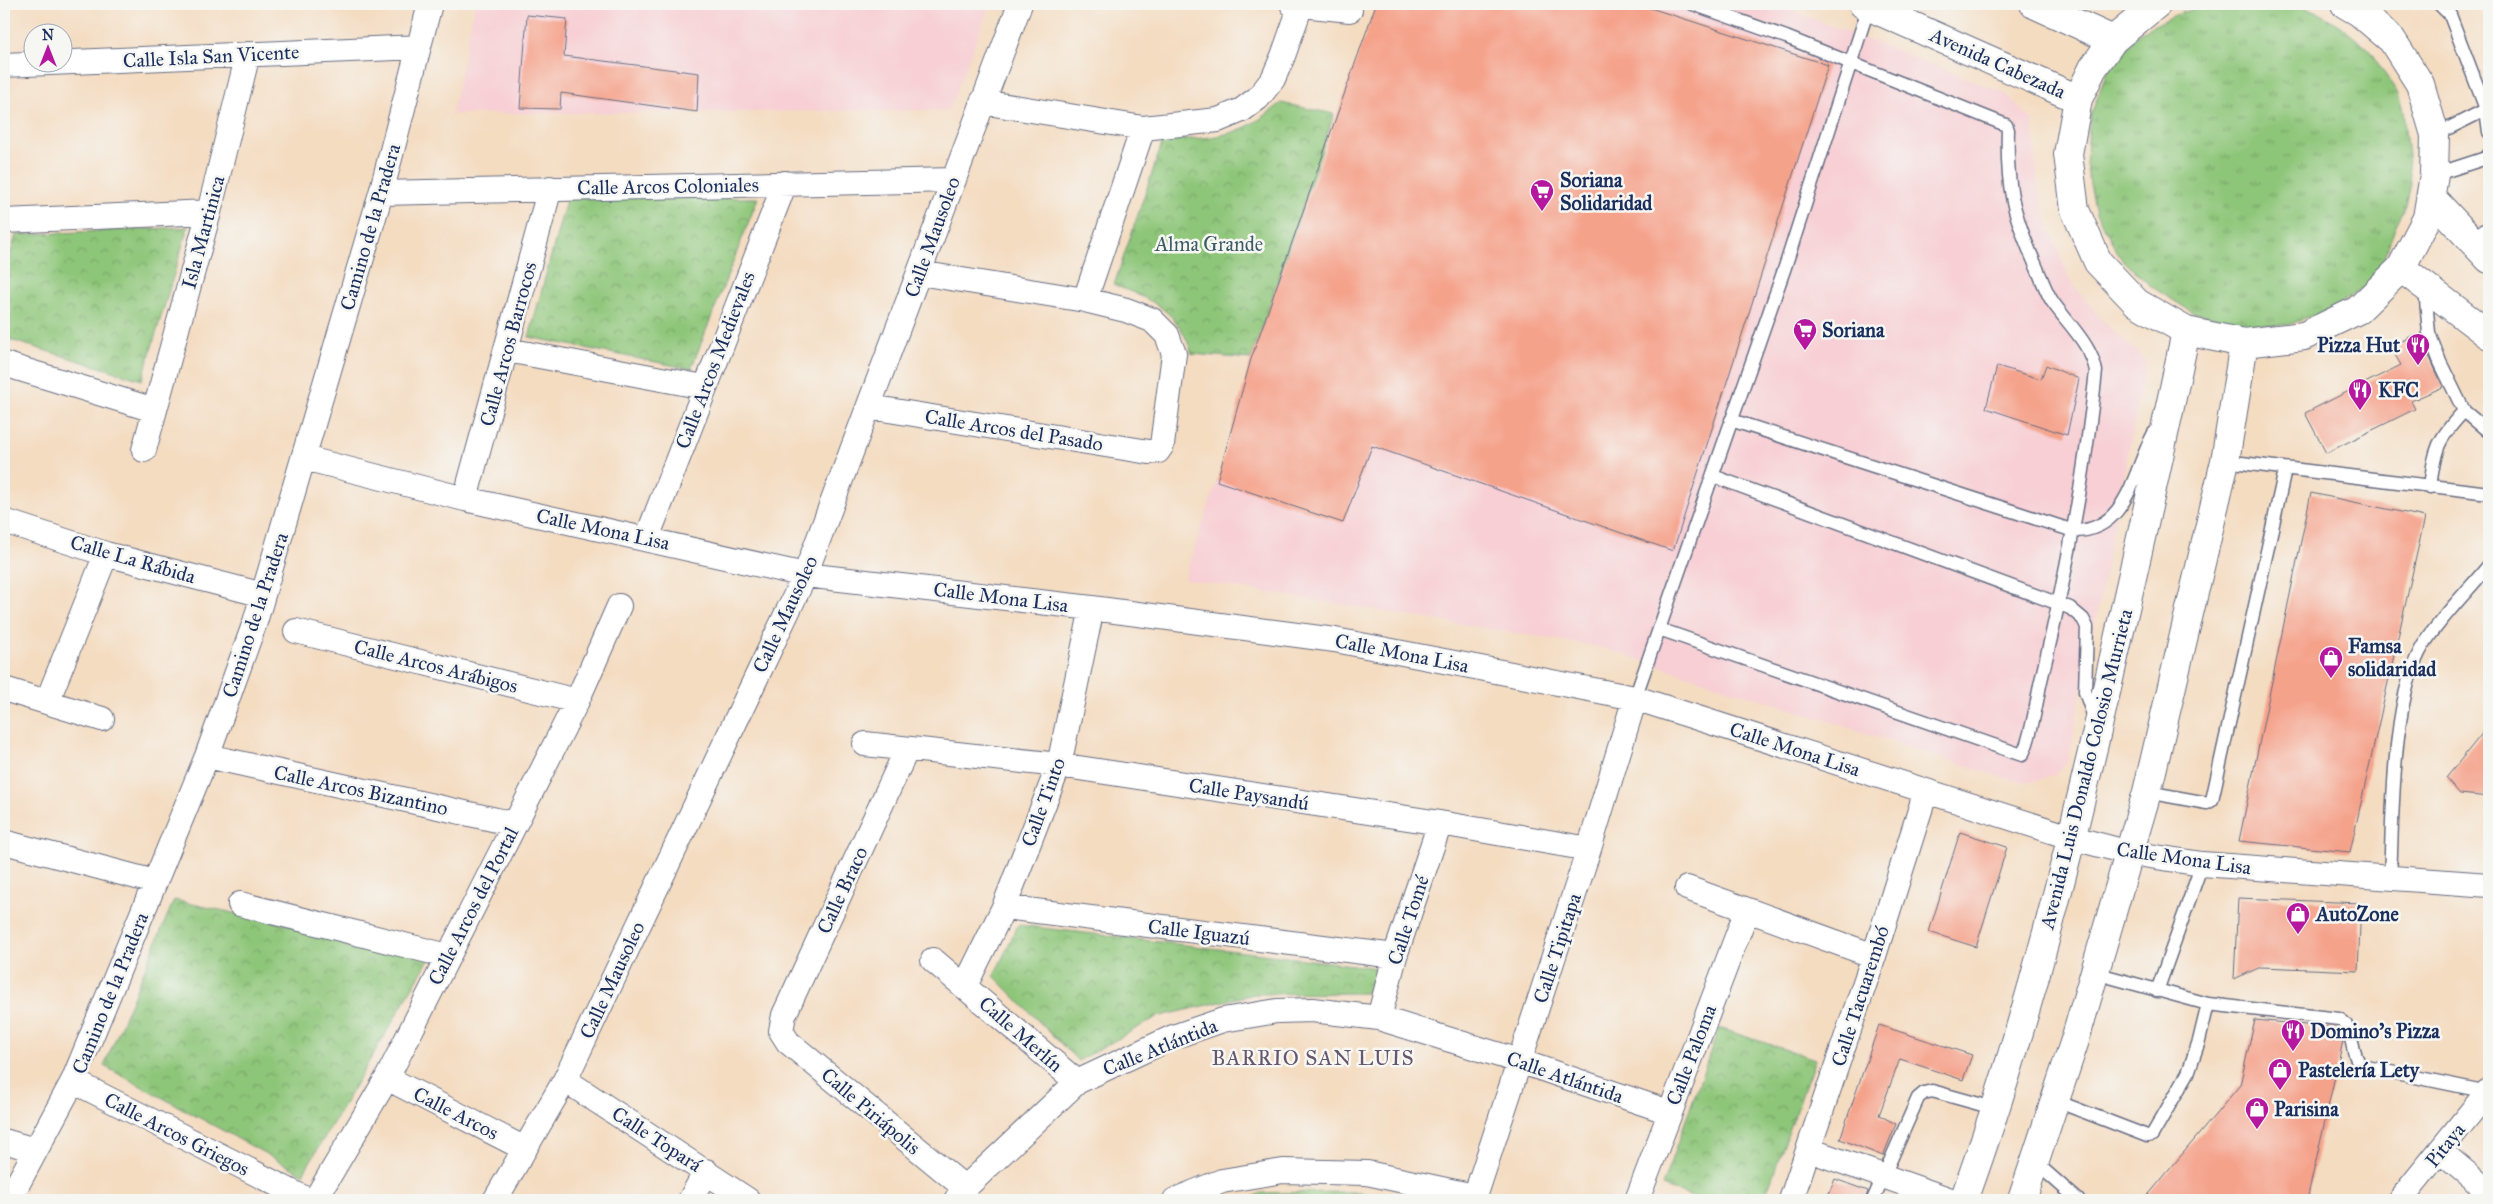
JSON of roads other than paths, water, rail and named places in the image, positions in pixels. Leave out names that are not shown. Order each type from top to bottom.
[{"type":"main road","points":[[2034,4],[2113,40]]},
{"type":"main road","points":[[2157,4],[2113,40],[2093,68],[2078,99],[2068,154],[2075,210],[2098,262],[2137,303],[2186,331],[2244,343],[2304,336],[2358,310],[2401,268],[2427,218],[2432,186],[2435,135],[2420,84],[2369,6]]},
{"type":"main road","name":"Avenida Cabezada","points":[[1866,5],[2078,99]]},
{"type":"main road","points":[[2432,186],[2479,233],[2489,259]]},
{"type":"main road","points":[[2401,268],[2489,335]]},
{"type":"main road","name":"Avenida Luis Donaldo Colosio Murrieta","points":[[1964,1200],[1997,1110],[2073,838],[2169,417],[2186,331]]},
{"type":"main road","points":[[2022,1200],[2056,1101],[2147,792],[2225,461],[2244,343]]},
{"type":"street","name":"Camino de la Pradera","points":[[9,1200],[74,1081],[207,756],[263,595],[304,458],[381,193],[430,4]]},
{"type":"street","name":"Calle Mausoleo","points":[[495,1200],[565,1080],[805,574],[870,407],[1020,4]]},
{"type":"street","points":[[982,102],[1143,128],[1218,120],[1242,110],[1258,98],[1272,79],[1283,56],[1297,4],[1350,10]]},
{"type":"street","name":"Calle Isla San Vicente","points":[[4,66],[418,46]]},
{"type":"street","name":"Isla Martinica","points":[[144,450],[209,212],[248,54]]},
{"type":"street","points":[[919,272],[1085,300],[1143,128]]},
{"type":"street","name":"Calle Arcos Coloniales","points":[[381,193],[954,180]]},
{"type":"street","name":"Calle Arcos Medievales","points":[[647,538],[704,387],[785,183]]},
{"type":"street","name":"Calle Arcos Barrocos","points":[[464,499],[507,350],[550,188]]},
{"type":"street","points":[[4,221],[209,212]]},
{"type":"street","name":"Calle Arcos del Pasado","points":[[870,407],[1158,452],[1162,444],[1174,354],[1167,335],[1152,320],[1126,310],[1085,300]]},
{"type":"street","points":[[507,350],[704,387]]},
{"type":"street","points":[[4,364],[154,410]]},
{"type":"street","name":"Calle Mona Lisa","points":[[304,458],[464,499],[805,574],[1092,608],[1335,640],[1635,698],[2073,838],[2130,854],[2202,864],[2489,886]]},
{"type":"street","name":"Calle La Rábida","points":[[4,521],[106,554],[263,595]]},
{"type":"street","points":[[47,702],[106,554]]},
{"type":"street","name":"Calle Arcos del Portal","points":[[315,1200],[386,1078],[577,701],[619,606]]},
{"type":"street","name":"Calle Tinto","points":[[965,986],[1004,907],[1059,766],[1092,608]]},
{"type":"street","name":"Calle Arcos Arábigos","points":[[296,632],[577,701]]},
{"type":"street","points":[[4,689],[102,719]]},
{"type":"street","name":"Calle Tipitapa","points":[[1474,1198],[1589,850],[1635,698]]},
{"type":"street","name":"Calle Paysandú","points":[[865,744],[1059,766],[1440,823],[1589,850]]},
{"type":"street","name":"Calle Braco","points":[[781,1031],[784,1015],[907,749]]},
{"type":"street","name":"Calle Arcos Bizantino","points":[[207,756],[515,824]]},
{"type":"street","name":"Calle Tacuarembó","points":[[1791,1200],[1810,1150],[1926,791]]},
{"type":"street","name":"Calle Tomé","points":[[1379,1018],[1395,956],[1440,823]]},
{"type":"street","points":[[4,842],[156,882]]},
{"type":"street","points":[[1687,888],[1874,956]]},
{"type":"street","points":[[240,904],[448,956]]},
{"type":"street","name":"Calle Iguazú","points":[[1004,907],[1395,956]]},
{"type":"street","name":"Calle Paloma","points":[[1637,1200],[1747,910]]},
{"type":"street","name":"Calle Merlín","points":[[933,960],[1076,1082]]},
{"type":"street","name":"Calle Atlántida","points":[[960,1194],[1076,1082],[1173,1037],[1223,1020],[1276,1011],[1312,1010],[1379,1018],[1519,1060],[1669,1112]]},
{"type":"street","name":"Calle Piriápolis","points":[[781,1031],[788,1042],[960,1194]]},
{"type":"street","name":"Calle Arcos","points":[[386,1078],[525,1149]]},
{"type":"street","name":"Calle Topará","points":[[565,1080],[748,1200]]},
{"type":"street","name":"Calle Arcos Griegos","points":[[74,1081],[308,1200]]},
{"type":"street","name":"Pitaya","points":[[2400,1200],[2488,1091]]},
{"type":"street","points":[[4,1141],[35,1150]]},
{"type":"street","points":[[1810,1150],[1951,1200]]},
{"type":"street","points":[[2440,1151],[2489,1192]]},
{"type":"street","points":[[690,1200],[706,1171]]},
{"type":"street","points":[[1175,1200],[1222,1181],[1283,1171],[1367,1173],[1474,1198]]},
{"type":"lane","points":[[1659,628],[2022,754],[2059,603],[2074,531],[2085,469],[2096,371],[2092,358],[2051,299],[2023,236],[2010,193],[2007,170],[2007,127],[2001,122],[1850,62],[1693,4]]},
{"type":"lane","points":[[2439,4],[2450,15],[2488,108],[2489,132]]},
{"type":"lane","points":[[1635,698],[1785,267],[1850,62],[1866,5]]},
{"type":"lane","points":[[2435,135],[2488,108]]},
{"type":"lane","points":[[2432,186],[2486,158],[2489,154]]},
{"type":"lane","points":[[2425,286],[2429,333],[2464,411],[2489,432]]},
{"type":"lane","points":[[2430,487],[2434,458],[2443,433],[2464,411]]},
{"type":"lane","points":[[1731,420],[2074,531],[2100,528],[2120,506],[2129,492],[2154,432],[2169,417]]},
{"type":"lane","points":[[2225,461],[2284,470],[2489,493]]},
{"type":"lane","points":[[2147,792],[2206,803],[2212,800],[2284,470]]},
{"type":"lane","points":[[1713,476],[2059,603],[2079,615],[2086,623],[2088,632],[2084,666],[2085,692],[2098,728]]},
{"type":"lane","points":[[2390,879],[2401,723],[2405,696],[2414,664],[2424,644],[2489,565]]},
{"type":"lane","points":[[2157,991],[2202,864]]},
{"type":"lane","points":[[2095,973],[2208,1004],[2339,1019],[2347,1025],[2356,1057],[2362,1066],[2488,1091]]},
{"type":"lane","points":[[2056,1101],[2109,1123],[2147,1136],[2152,1135],[2188,1073],[2199,1041],[2208,1004]]},
{"type":"lane","points":[[1873,1200],[1918,1098],[1924,1093],[1932,1091],[1997,1110]]},
{"type":"lane","points":[[2036,1163],[2078,1200]]},
{"type":"place","name":"Soriana Solidaridad","points":[[1542,212]]},
{"type":"place","name":"Soriana","points":[[1805,351]]},
{"type":"place","name":"Pizza Hut","points":[[2418,366]]},
{"type":"place","name":"KFC","points":[[2360,411]]},
{"type":"place","name":"Famsa solidaridad","points":[[2331,679]]},
{"type":"place","name":"AutoZone","points":[[2298,935]]},
{"type":"place","name":"Domino's Pizza","points":[[2293,1052]]},
{"type":"place","name":"Pastelería Lety","points":[[2280,1091]]},
{"type":"place","name":"Parisina","points":[[2257,1130]]},
{"type":"district","name":"BARRIO SAN LUIS","points":[[1313,1058]]},
{"type":"park label","name":"Alma Grande","points":[[1209,244]]}]
